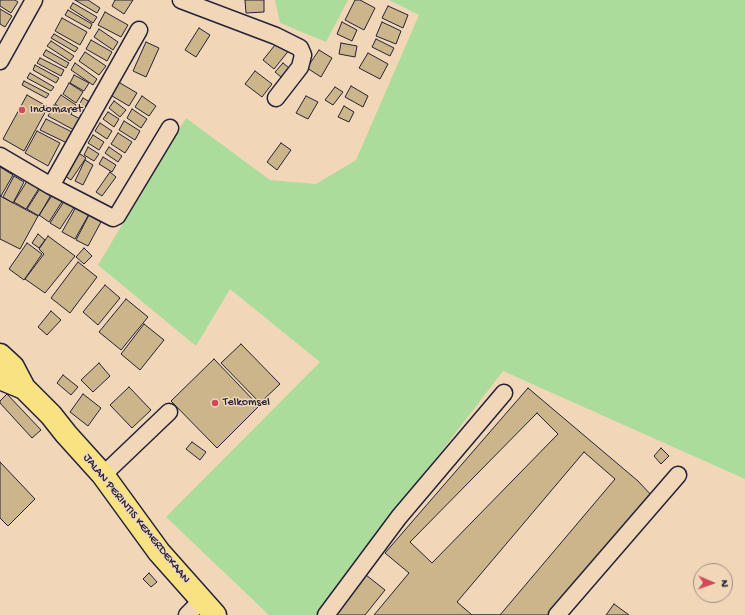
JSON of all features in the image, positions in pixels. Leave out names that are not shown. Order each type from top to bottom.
[{"type":"highway","name":"JALAN PERINTIS KEMERDEKAAN","points":[[0,355],[13,367],[24,388],[51,415],[103,475],[159,552],[208,610]]},
{"type":"highway","name":"JALAN PERINTIS KEMERDEKAAN","points":[[0,378],[24,388]]},
{"type":"street","points":[[0,61],[34,0]]},
{"type":"street","points":[[181,0],[276,36],[300,48],[303,55],[300,67],[276,98]]},
{"type":"street","points":[[51,186],[140,30]]},
{"type":"street","points":[[0,156],[51,186],[109,217],[116,218],[170,128]]},
{"type":"street","points":[[328,614],[399,517],[504,393]]},
{"type":"street","points":[[103,475],[169,412]]},
{"type":"street","points":[[557,615],[678,475]]},
{"type":"street","points":[[187,615],[208,610]]},
{"type":"green space","points":[[275,0],[348,0],[326,42],[280,23]]},
{"type":"green space","points":[[389,0],[745,0],[745,479],[503,371],[316,615],[269,615],[166,517],[320,362],[230,289],[196,346],[98,265],[186,118],[270,180],[316,184],[356,160],[419,15]]},
{"type":"building","points":[[0,0],[15,0],[18,2],[11,13],[0,6]]},
{"type":"building","points":[[75,0],[88,0],[100,8],[97,13]]},
{"type":"building","points":[[115,0],[133,0],[124,14],[112,6]]},
{"type":"building","points":[[245,0],[264,0],[264,12],[246,13]]},
{"type":"building","points":[[355,0],[360,0],[375,8],[364,30],[345,20]]},
{"type":"building","points":[[73,3],[97,17],[93,23],[70,8]]},
{"type":"building","points":[[388,6],[408,15],[403,28],[382,18]]},
{"type":"building","points":[[0,9],[12,16],[5,27],[0,24]]},
{"type":"building","points":[[68,10],[92,24],[90,29],[65,15]]},
{"type":"building","points":[[105,12],[128,25],[121,37],[98,25]]},
{"type":"building","points":[[62,18],[87,32],[80,45],[55,31]]},
{"type":"building","points":[[342,22],[357,30],[352,41],[337,34]]},
{"type":"building","points":[[382,22],[401,31],[396,44],[376,36]]},
{"type":"building","points":[[199,28],[210,35],[196,57],[185,50]]},
{"type":"building","points":[[99,29],[118,42],[113,50],[94,37]]},
{"type":"building","points":[[54,34],[78,48],[75,52],[51,38]]},
{"type":"building","points":[[376,39],[394,48],[390,56],[372,47]]},
{"type":"building","points":[[91,40],[112,52],[107,61],[86,49]]},
{"type":"building","points":[[279,40],[290,49],[274,69],[263,60]]},
{"type":"building","points":[[51,41],[74,56],[70,61],[47,46]]},
{"type":"building","points":[[146,42],[159,48],[146,77],[133,71]]},
{"type":"building","points":[[341,43],[357,46],[355,57],[339,54]]},
{"type":"building","points":[[46,50],[69,63],[66,68],[43,55]]},
{"type":"building","points":[[319,50],[332,58],[321,77],[307,68]]},
{"type":"building","points":[[85,52],[106,66],[99,75],[79,61]]},
{"type":"building","points":[[368,53],[388,64],[380,79],[359,68]]},
{"type":"building","points":[[40,58],[64,70],[61,76],[37,63]]},
{"type":"building","points":[[75,63],[97,79],[93,85],[71,70]]},
{"type":"building","points":[[283,63],[294,72],[286,81],[275,72]]},
{"type":"building","points":[[35,65],[59,78],[56,83],[33,70]]},
{"type":"building","points":[[255,71],[272,84],[262,97],[245,84]]},
{"type":"building","points":[[30,73],[54,87],[51,91],[27,78]]},
{"type":"building","points":[[74,75],[89,83],[84,91],[70,83]]},
{"type":"building","points":[[115,80],[137,93],[129,106],[107,93]]},
{"type":"building","points":[[24,81],[49,94],[46,98],[22,85]]},
{"type":"building","points":[[69,83],[83,92],[76,103],[63,94]]},
{"type":"building","points":[[351,86],[368,96],[363,107],[345,97]]},
{"type":"building","points":[[335,87],[343,92],[333,105],[325,100]]},
{"type":"building","points":[[27,95],[48,107],[24,151],[3,139]]},
{"type":"building","points":[[61,95],[76,105],[71,114],[55,104]]},
{"type":"building","points":[[142,96],[156,106],[149,116],[135,107]]},
{"type":"building","points":[[306,96],[318,102],[308,119],[296,113]]},
{"type":"building","points":[[83,98],[90,102],[83,113],[77,108]]},
{"type":"building","points":[[114,101],[126,110],[120,117],[109,108]]},
{"type":"building","points":[[54,105],[80,119],[74,130],[48,116]]},
{"type":"building","points":[[344,106],[354,112],[349,122],[338,117]]},
{"type":"building","points":[[132,109],[147,119],[141,128],[127,118]]},
{"type":"building","points":[[108,112],[119,119],[114,127],[103,119]]},
{"type":"building","points":[[46,119],[72,132],[67,143],[40,130]]},
{"type":"building","points":[[124,121],[140,131],[135,140],[119,130]]},
{"type":"building","points":[[100,123],[112,131],[107,139],[95,131]]},
{"type":"building","points":[[37,131],[60,143],[48,166],[25,153]]},
{"type":"building","points":[[118,133],[132,142],[125,153],[111,144]]},
{"type":"building","points":[[93,135],[104,142],[99,150],[88,143]]},
{"type":"building","points":[[281,143],[291,150],[277,170],[267,162]]},
{"type":"building","points":[[88,147],[99,154],[94,161],[84,155]]},
{"type":"building","points":[[109,147],[122,156],[118,162],[105,153]]},
{"type":"building","points":[[77,152],[86,158],[71,180],[62,174]]},
{"type":"building","points":[[103,157],[116,165],[112,172],[99,164]]},
{"type":"building","points":[[85,160],[93,165],[83,185],[75,181]]},
{"type":"building","points":[[0,167],[13,175],[1,196],[0,195]]},
{"type":"building","points":[[110,172],[116,177],[102,196],[96,192]]},
{"type":"building","points":[[14,176],[24,182],[13,203],[3,197]]},
{"type":"building","points":[[29,178],[41,185],[26,209],[14,202]]},
{"type":"building","points":[[41,187],[52,193],[39,216],[27,209]]},
{"type":"building","points":[[55,191],[65,197],[49,222],[39,215]]},
{"type":"building","points":[[0,196],[38,216],[20,249],[0,239]]},
{"type":"building","points":[[65,200],[75,206],[60,229],[50,223]]},
{"type":"building","points":[[76,207],[89,214],[75,239],[62,232]]},
{"type":"building","points":[[89,215],[101,222],[88,246],[76,240]]},
{"type":"building","points":[[38,234],[45,240],[39,248],[32,243]]},
{"type":"building","points":[[48,236],[75,256],[45,293],[25,279],[44,254],[39,249]]},
{"type":"building","points":[[27,243],[42,254],[24,280],[9,269]]},
{"type":"building","points":[[84,248],[92,256],[84,264],[76,257]]},
{"type":"building","points":[[78,262],[97,277],[70,313],[51,298]]},
{"type":"building","points":[[105,285],[120,298],[98,325],[83,312]]},
{"type":"building","points":[[126,299],[148,317],[121,350],[99,332]]},
{"type":"building","points":[[51,311],[61,320],[47,335],[38,327]]},
{"type":"building","points":[[144,324],[164,340],[140,370],[121,354]]},
{"type":"building","points":[[241,344],[280,384],[260,403],[221,363]]},
{"type":"building","name":"Telkomsel","points":[[214,359],[259,406],[217,448],[171,401]]},
{"type":"building","points":[[99,363],[110,376],[93,392],[81,380]]},
{"type":"building","points":[[63,375],[78,387],[71,395],[57,383]]},
{"type":"building","points":[[129,387],[151,410],[132,428],[110,405]]},
{"type":"building","points":[[528,388],[638,481],[652,496],[551,615],[374,615],[409,573],[385,553]]},
{"type":"building","points":[[7,394],[41,430],[32,438],[0,403],[0,401]]},
{"type":"building","points":[[83,394],[101,408],[88,426],[70,412]]},
{"type":"building","points":[[537,413],[558,434],[432,563],[410,542]]},
{"type":"building","points":[[192,442],[206,452],[200,460],[186,449]]},
{"type":"building","points":[[661,448],[669,456],[661,464],[654,456]]},
{"type":"building","points":[[584,452],[615,479],[500,615],[472,615],[457,602]]},
{"type":"building","points":[[0,462],[35,499],[8,526],[0,518]]},
{"type":"building","points":[[149,573],[157,582],[151,587],[143,579]]},
{"type":"building","points":[[366,575],[385,590],[365,615],[335,615]]},
{"type":"building","points":[[614,604],[629,615],[606,615]]},
{"type":"place","name":"Indomaret","points":[[22,110]]},
{"type":"place","name":"Telkomsel","points":[[215,403]]}]
